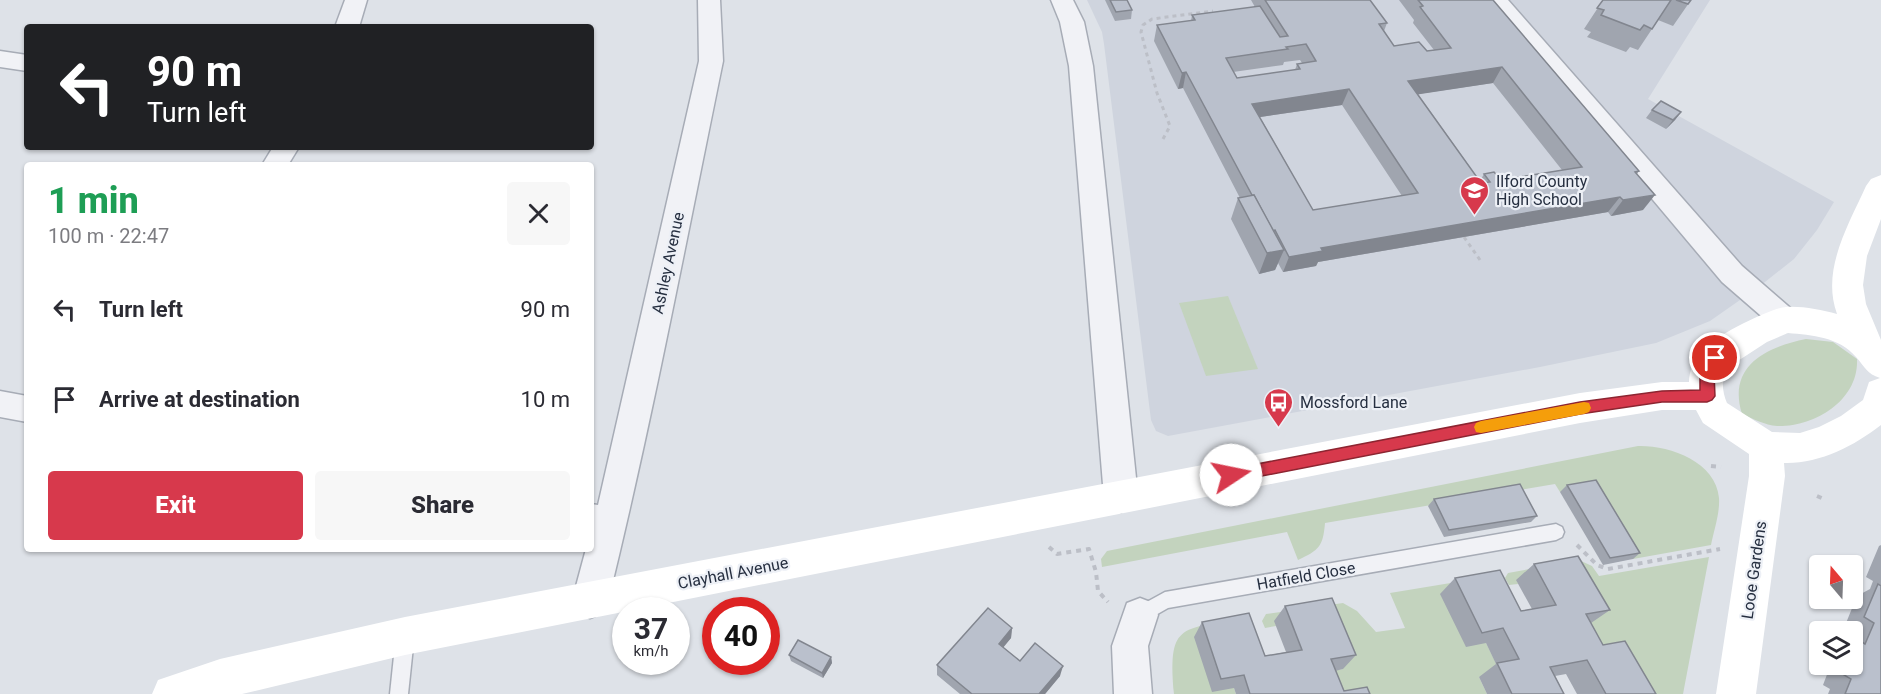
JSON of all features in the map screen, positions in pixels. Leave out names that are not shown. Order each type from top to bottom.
[{"type":"street","points":[[348,24],[356,0]]},
{"type":"street","name":"Ashley Avenue","points":[[590,601],[600,521],[631,437],[711,61],[709,0]]},
{"type":"street","points":[[1062,0],[1072,22],[1081,66],[1121,497]]},
{"type":"street","points":[[1496,0],[1732,274],[1785,320]]},
{"type":"street","points":[[0,58],[24,62]]},
{"type":"street","points":[[1874,356],[1848,296],[1847,276],[1857,242],[1881,186]]},
{"type":"street","points":[[1874,356],[1836,327],[1815,322],[1785,320],[1755,333],[1715,358],[1707,373],[1707,396],[1715,413],[1766,447],[1800,448],[1827,440],[1853,427],[1879,407],[1881,392]]},
{"type":"street","name":"Clayhall Avenue","points":[[172,694],[220,679],[405,636],[1039,512],[1580,408],[1662,396],[1707,396]]},
{"type":"street","points":[[0,404],[24,408]]},
{"type":"street","name":"Looe Gardens","points":[[1736,694],[1767,476],[1766,447]]},
{"type":"street","points":[[1133,694],[1130,646],[1140,615]]},
{"type":"lane","name":"Hatfield Close","points":[[1140,615],[1165,600],[1556,532]]},
{"type":"lane","points":[[399,694],[405,636]]},
{"type":"path","points":[[1163,139],[1170,126],[1157,93],[1141,32],[1143,25],[1152,19],[1213,11]]},
{"type":"path","points":[[1464,237],[1480,260]]},
{"type":"path","points":[[1711,466],[1721,467]]},
{"type":"path","points":[[1817,496],[1826,500]]},
{"type":"path","points":[[1039,512],[1050,547],[1057,554],[1089,549],[1096,572],[1098,591],[1109,603],[1140,615]]},
{"type":"path","points":[[1556,532],[1603,568],[1721,549]]},
{"type":"shaded area","name":"Ilford County High School","points":[[1087,0],[1710,0],[1648,99],[1834,202],[1817,230],[1794,259],[1760,286],[1710,321],[1656,343],[1540,367],[1168,436],[1156,431],[1151,420],[1104,44],[1102,32]]},
{"type":"green space","points":[[1228,296],[1258,369],[1206,376],[1179,303]]},
{"type":"green space","points":[[1806,339],[1833,342],[1857,359],[1856,374],[1843,398],[1820,416],[1791,425],[1777,426],[1759,422],[1742,414],[1739,397],[1740,383],[1745,371],[1753,362],[1777,347]]},
{"type":"green space","points":[[1638,446],[1663,448],[1676,452],[1700,465],[1709,474],[1716,485],[1719,498],[1718,516],[1711,545],[1633,559],[1589,487],[1560,492],[1555,484],[1325,523],[1319,547],[1298,560],[1287,532],[1102,567],[1101,559],[1107,551]]},
{"type":"green space","points":[[1709,557],[1683,694],[1626,694],[1517,580],[1518,584],[1509,585],[1505,578],[1508,573],[1579,560],[1592,566],[1599,576]]},
{"type":"green space","points":[[1487,577],[1486,643],[1501,673],[1479,677],[1487,694],[1327,694],[1318,673],[1343,669],[1275,621],[1276,626],[1265,628],[1262,621],[1266,614],[1343,603],[1357,611],[1376,632],[1405,628],[1390,593]]},
{"type":"green space","points":[[1241,619],[1234,688],[1236,694],[1174,694],[1173,655],[1176,643],[1182,634],[1204,625]]},
{"type":"building","points":[[1110,0],[1127,0],[1132,10],[1116,12]]},
{"type":"building","points":[[1265,0],[1370,0],[1387,23],[1379,24],[1394,46],[1419,42],[1427,51],[1451,48],[1420,7],[1423,6],[1418,0],[1493,0],[1639,171],[1635,172],[1655,195],[1623,200],[1620,197],[1321,248],[1323,251],[1289,257],[1275,230],[1273,231],[1252,195],[1186,72],[1182,73],[1157,25],[1195,20],[1192,15],[1260,6],[1280,37],[1288,36]],"holes":[[[1306,44],[1316,61],[1297,64],[1300,69],[1237,78],[1226,58],[1288,49],[1286,47]],[[1502,67],[1582,167],[1501,180],[1494,172],[1484,174],[1490,182],[1481,183],[1408,81]],[[1349,89],[1418,193],[1313,210],[1252,104]]]},
{"type":"building","points":[[1603,0],[1671,0],[1652,29],[1644,25],[1640,30],[1601,15],[1604,10],[1597,8]]},
{"type":"building","points":[[1676,0],[1691,0],[1688,4]]},
{"type":"building","points":[[1661,101],[1681,112],[1673,120],[1652,110]]},
{"type":"building","points":[[1254,195],[1284,250],[1267,253],[1238,198]]},
{"type":"building","points":[[1596,480],[1640,553],[1610,558],[1567,485]]},
{"type":"building","points":[[1520,484],[1537,516],[1449,530],[1434,499]]},
{"type":"building","points":[[1578,556],[1610,610],[1586,614],[1603,645],[1625,641],[1656,694],[1606,694],[1587,660],[1550,667],[1564,694],[1512,694],[1497,663],[1519,659],[1503,628],[1482,633],[1455,578],[1500,570],[1521,611],[1556,605],[1534,564]]},
{"type":"building","points":[[1878,584],[1881,586],[1881,694],[1845,694],[1851,679],[1844,675],[1863,675],[1863,643],[1865,644],[1874,623],[1864,617]]},
{"type":"building","points":[[1332,598],[1356,655],[1331,659],[1344,691],[1367,687],[1370,694],[1250,694],[1244,675],[1221,679],[1202,622],[1249,613],[1265,656],[1302,650],[1285,606]]},
{"type":"building","points":[[988,608],[1012,628],[999,644],[1020,661],[1035,643],[1063,666],[1039,694],[972,694],[937,665]]},
{"type":"building","points":[[798,640],[831,657],[822,673],[789,655]]},
{"type":"slow traffic","points":[[1481,427],[1584,408]]},
{"type":"place","name":"Ilford County High School","points":[[1475,216]]},
{"type":"place","name":"Mossford Lane","points":[[1279,428]]},
{"type":"route","points":[[1231,475],[1580,408],[1662,396],[1707,396],[1707,373],[1715,358]]}]
